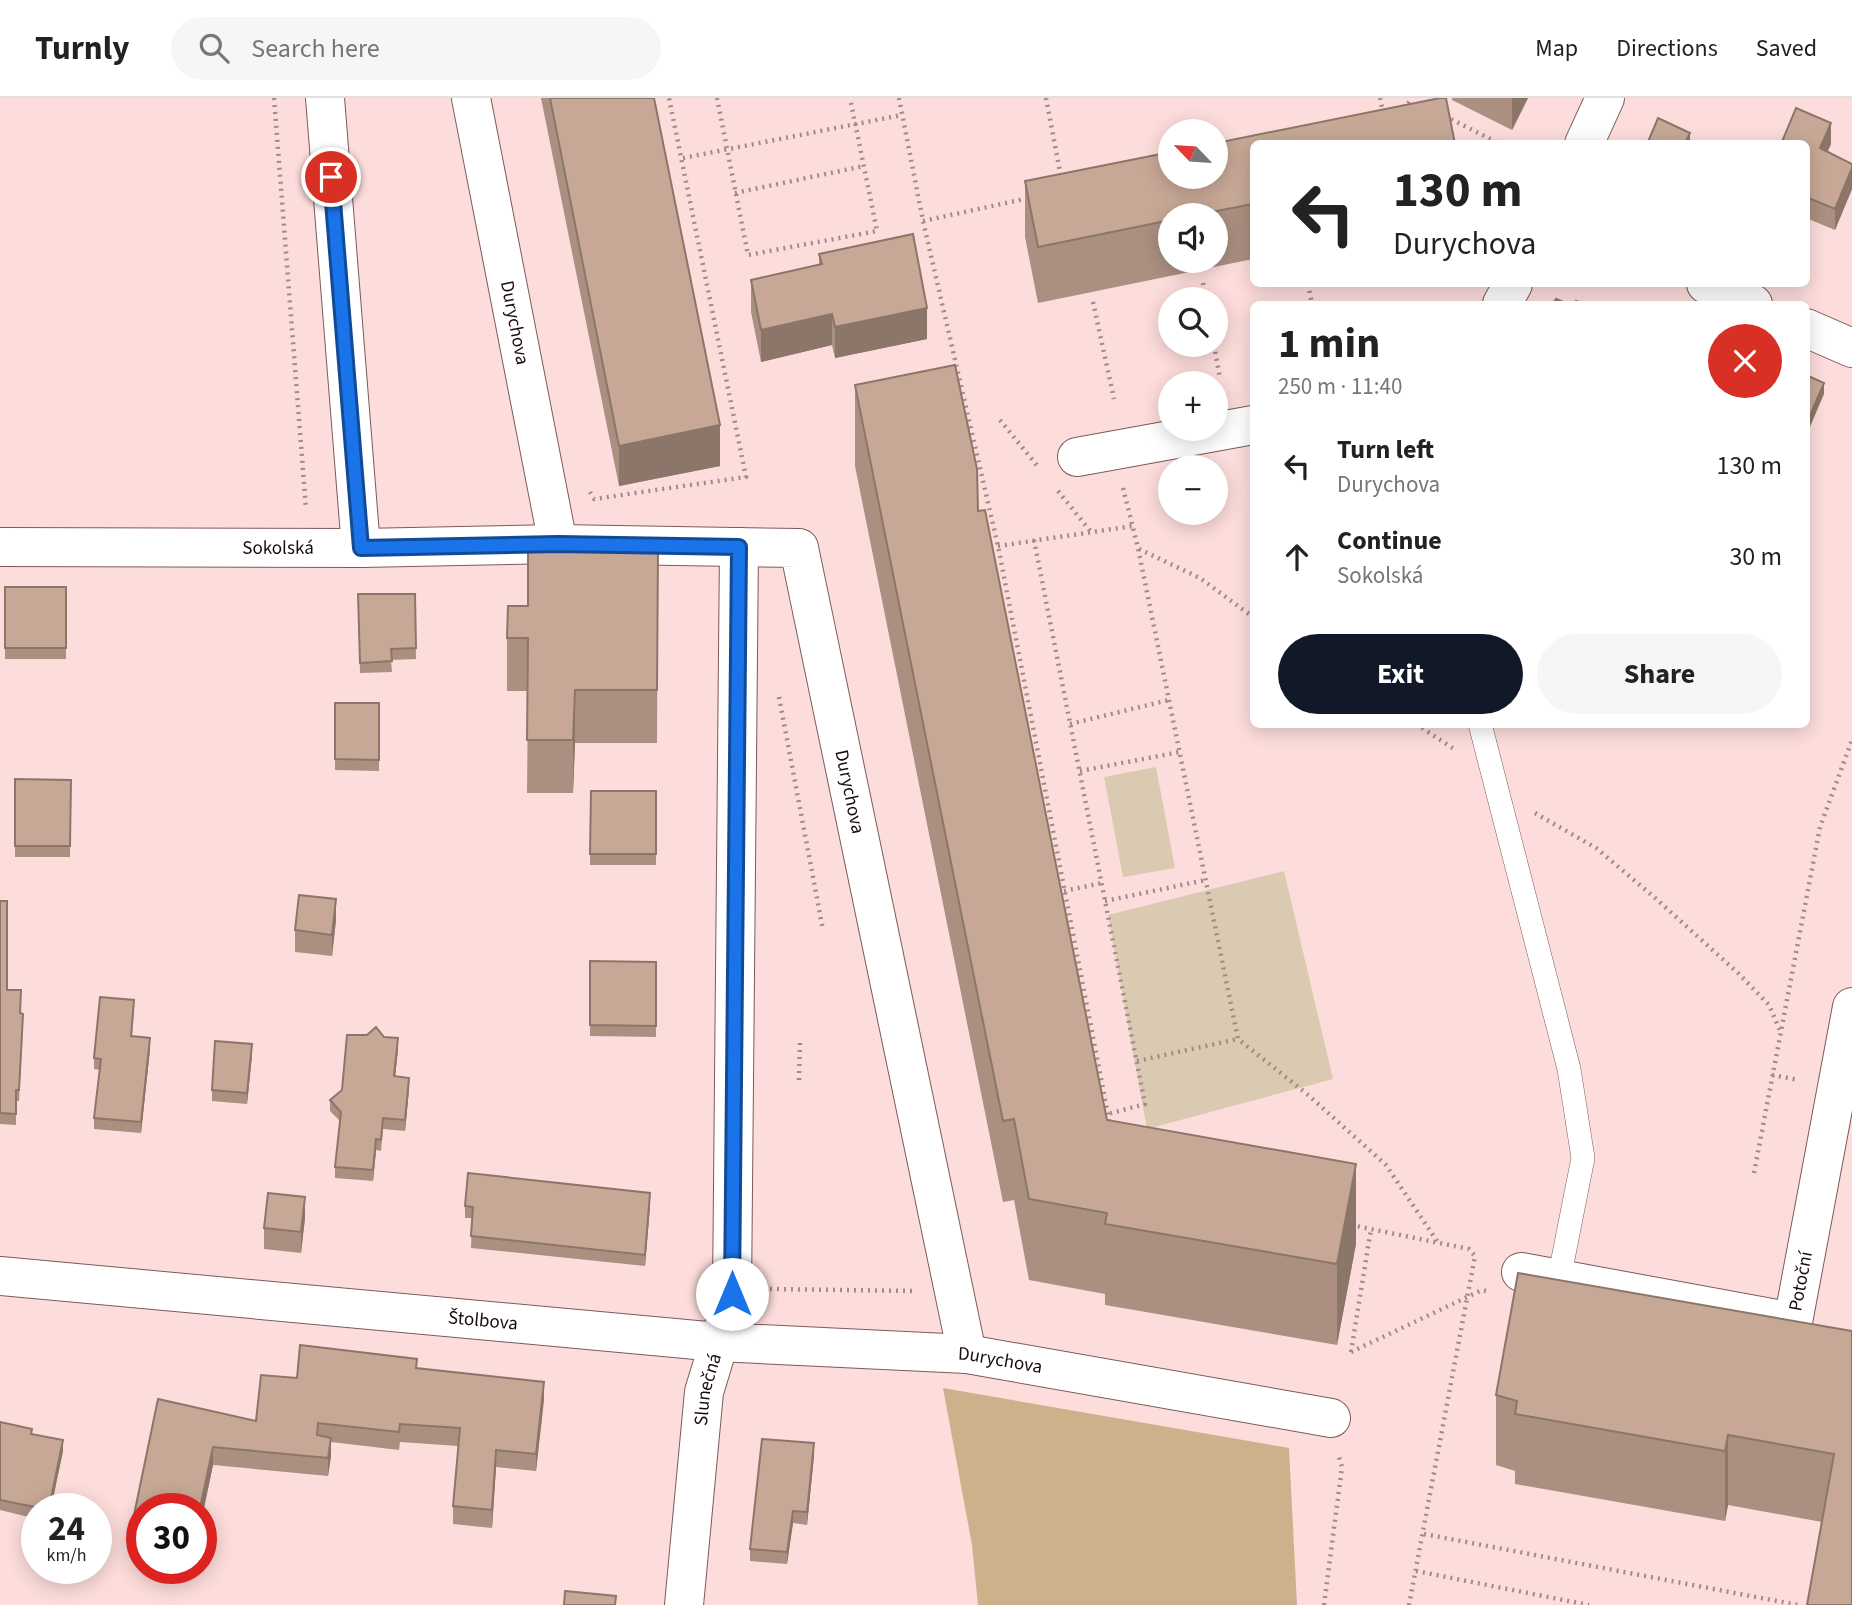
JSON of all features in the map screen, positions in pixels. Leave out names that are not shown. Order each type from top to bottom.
[{"type":"street","points":[[325,98],[361,548]]},
{"type":"street","name":"Durychova","points":[[471,98],[558,544],[799,548],[967,1353],[1331,1418]]},
{"type":"street","points":[[1586,140],[1605,98]]},
{"type":"street","points":[[1713,287],[1747,301]]},
{"type":"street","points":[[1810,330],[1852,348]]},
{"type":"street","points":[[1095,454],[1250,426]]},
{"type":"street","name":"Sokolská","points":[[0,547],[361,548],[558,544]]},
{"type":"street","name":"Slunečná","points":[[684,1605],[704,1392],[724,1326],[732,1281],[739,547]]},
{"type":"street","name":"Potoční","points":[[1521,1272],[1793,1322],[1852,1007]]},
{"type":"street","name":"Štolbova","points":[[0,1276],[724,1326],[967,1353]]},
{"type":"lane","points":[[1481,728],[1569,1069],[1583,1158],[1559,1279]]},
{"type":"path","points":[[274,98],[306,518]]},
{"type":"path","points":[[588,490],[594,499],[746,477],[669,98]]},
{"type":"path","points":[[717,98],[748,255],[877,231],[850,98]]},
{"type":"path","points":[[899,98],[923,221],[998,546],[1110,1127]]},
{"type":"path","points":[[1046,98],[1061,178]]},
{"type":"path","points":[[1380,98],[1386,123]]},
{"type":"path","points":[[1403,110],[1412,99],[1422,105]]},
{"type":"path","points":[[1434,110],[1492,140]]},
{"type":"path","points":[[683,158],[902,115]]},
{"type":"path","points":[[735,193],[864,166]]},
{"type":"path","points":[[923,221],[1038,197]]},
{"type":"path","points":[[1203,283],[1204,287]]},
{"type":"path","points":[[1093,302],[1114,398]]},
{"type":"path","points":[[1095,454],[1133,526],[1238,1039],[1307,1094],[1386,1165],[1438,1243]]},
{"type":"path","points":[[998,546],[1133,526]]},
{"type":"path","points":[[1034,540],[1146,1104],[1108,1114]]},
{"type":"path","points":[[1138,548],[1200,578],[1250,615]]},
{"type":"path","points":[[779,693],[822,930]]},
{"type":"path","points":[[1070,724],[1169,700]]},
{"type":"path","points":[[1754,1173],[1820,827],[1852,740]]},
{"type":"path","points":[[1080,771],[1180,752]]},
{"type":"path","points":[[1498,792],[1596,848],[1654,897],[1769,1004],[1781,1033]]},
{"type":"path","points":[[1105,901],[1206,880]]},
{"type":"path","points":[[1064,891],[1102,883]]},
{"type":"path","points":[[1137,1061],[1238,1039]]},
{"type":"path","points":[[799,1080],[800,1043]]},
{"type":"path","points":[[1343,1224],[1469,1249],[1475,1256],[1409,1605]]},
{"type":"path","points":[[1371,1229],[1351,1352],[1482,1290]]},
{"type":"path","points":[[724,1326],[759,1289],[954,1292]]},
{"type":"path","points":[[1324,1605],[1342,1467],[1331,1418]]},
{"type":"path","points":[[1424,1534],[1798,1605]]},
{"type":"path","points":[[1416,1571],[1589,1605]]},
{"type":"shaded area","points":[[1156,767],[1175,868],[1123,877],[1104,777]]},
{"type":"shaded area","points":[[1284,871],[1333,1079],[1147,1129],[1108,915]]},
{"type":"shaded area","points":[[943,1388],[1289,1448],[1297,1605],[978,1605],[972,1545]]},
{"type":"building","points":[[550,98],[654,98],[720,425],[619,446]]},
{"type":"building","points":[[1440,98],[1446,98],[1454,140],[1250,140],[1250,205],[1228,209],[1228,203],[1158,203],[1158,223],[1038,247],[1025,181],[1158,155],[1158,189],[1228,189],[1228,141]]},
{"type":"building","points":[[1796,108],[1831,123],[1820,148],[1852,164],[1835,209],[1810,199],[1810,140],[1783,140]]},
{"type":"building","points":[[1658,118],[1690,133],[1686,140],[1649,140]]},
{"type":"building","points":[[913,234],[927,308],[835,327],[832,314],[761,330],[751,280],[822,264],[819,254]]},
{"type":"building","points":[[955,365],[977,469],[978,511],[985,510],[1107,1120],[1356,1164],[1337,1264],[1105,1224],[1107,1213],[1029,1199],[1014,1119],[1003,1121],[855,385]]},
{"type":"building","points":[[1810,377],[1824,383],[1810,416]]},
{"type":"building","points":[[528,548],[658,548],[657,690],[575,690],[573,740],[527,740],[528,638],[507,638],[508,606],[528,606]]},
{"type":"building","points":[[5,587],[66,587],[66,648],[5,648]]},
{"type":"building","points":[[358,594],[415,594],[416,648],[391,649],[392,661],[360,663]]},
{"type":"building","points":[[335,703],[379,703],[379,760],[335,759]]},
{"type":"building","points":[[15,779],[71,780],[70,846],[15,846]]},
{"type":"building","points":[[591,791],[656,791],[656,854],[590,854]]},
{"type":"building","points":[[299,895],[336,899],[332,935],[295,930]]},
{"type":"building","points":[[0,901],[7,901],[7,990],[21,990],[20,1013],[23,1014],[16,1114],[0,1113]]},
{"type":"building","points":[[590,961],[656,962],[656,1026],[590,1025]]},
{"type":"building","points":[[100,997],[134,1000],[131,1036],[150,1038],[141,1122],[94,1118],[101,1059],[94,1058]]},
{"type":"building","points":[[376,1027],[384,1037],[398,1038],[394,1076],[409,1078],[405,1120],[383,1118],[381,1140],[376,1139],[373,1170],[335,1167],[341,1112],[330,1100],[342,1090],[347,1035],[367,1035]]},
{"type":"building","points":[[215,1041],[252,1044],[247,1093],[212,1090]]},
{"type":"building","points":[[468,1173],[650,1193],[645,1255],[471,1236],[473,1207],[465,1206]]},
{"type":"building","points":[[268,1193],[305,1197],[301,1232],[264,1228]]},
{"type":"building","points":[[1518,1273],[1852,1331],[1852,1605],[1807,1605],[1834,1454],[1728,1435],[1725,1451],[1515,1414],[1517,1401],[1496,1395]]},
{"type":"building","points":[[300,1345],[417,1359],[416,1368],[544,1382],[536,1454],[496,1450],[492,1510],[453,1506],[460,1428],[400,1424],[399,1432],[318,1423],[317,1435],[331,1438],[328,1458],[213,1447],[203,1493],[139,1493],[158,1399],[256,1421],[261,1375],[297,1378]]},
{"type":"building","points":[[0,1422],[32,1429],[31,1434],[63,1440],[52,1493],[21,1493],[21,1504],[0,1500]]},
{"type":"building","points":[[762,1439],[814,1443],[807,1512],[793,1511],[787,1552],[750,1549]]},
{"type":"building","points":[[565,1591],[616,1596],[615,1605],[564,1605]]},
{"type":"route","points":[[331,177],[361,548],[558,544],[739,547],[732,1294]]}]
